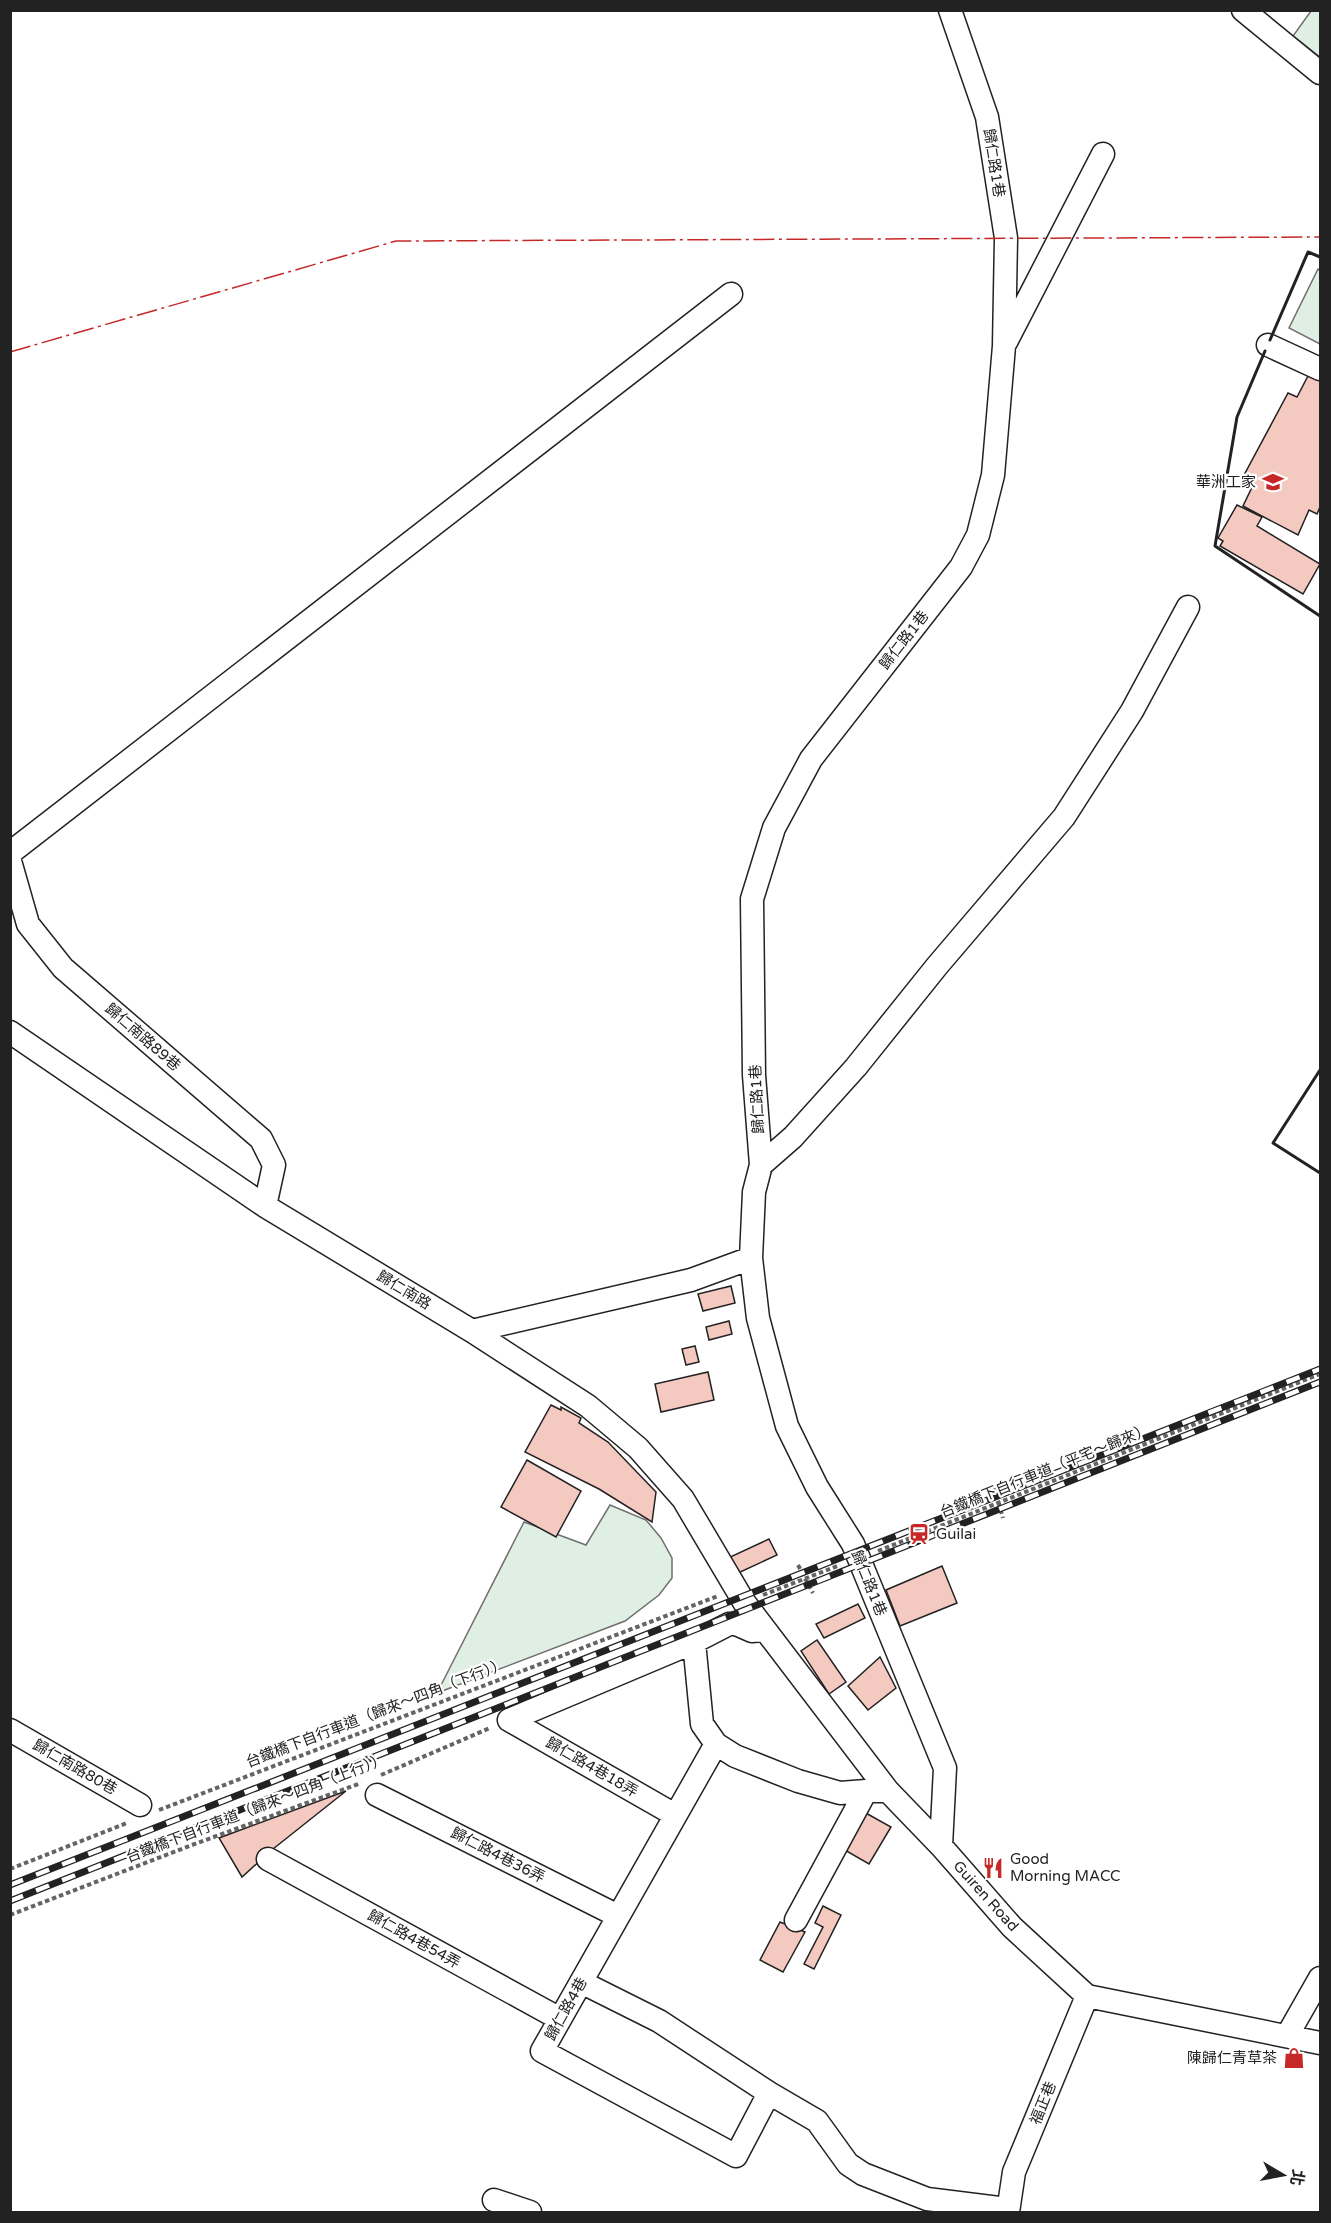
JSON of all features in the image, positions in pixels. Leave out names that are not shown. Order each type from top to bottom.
[{"type":"street","name":"歸仁路1巷","points":[[941,1846],[945,1768],[855,1551],[817,1487],[787,1426],[758,1318],[751,1258],[754,1192],[761,1165],[754,1075],[752,899],[774,828],[811,759],[961,567],[978,535],[993,475],[1004,346],[1006,238],[987,117],[950,10]]},
{"type":"street","points":[[1243,10],[1320,73]]},
{"type":"street","points":[[1004,346],[1103,154]]},
{"type":"street","points":[[10,853],[731,294]]},
{"type":"street","points":[[1268,345],[1320,369]]},
{"type":"street","points":[[761,1165],[793,1137],[856,1067],[937,966],[1064,817],[1131,711],[1188,607]]},
{"type":"street","name":"歸仁南路89巷","points":[[10,861],[28,924],[63,968],[261,1138],[274,1165],[265,1206]]},
{"type":"street","name":"歸仁南路","points":[[10,1032],[265,1206],[472,1330],[588,1406],[638,1448],[683,1499],[740,1596]]},
{"type":"street","points":[[472,1330],[691,1280],[751,1258]]},
{"type":"street","name":"Guiren Road","points":[[740,1596],[877,1791],[941,1846],[1012,1927],[1087,1996]]},
{"type":"street","points":[[509,1720],[694,1642],[729,1624],[736,1624],[752,1631],[765,1630]]},
{"type":"street","points":[[694,1642],[702,1724],[716,1744],[735,1756],[798,1781],[840,1793],[877,1791]]},
{"type":"street","name":"歸仁路4巷18弄","points":[[509,1720],[675,1815]]},
{"type":"street","name":"歸仁南路80巷","points":[[10,1730],[142,1813]]},
{"type":"street","name":"歸仁路4巷","points":[[716,1744],[542,2051],[736,2156],[769,2093]]},
{"type":"street","points":[[796,1920],[877,1791]]},
{"type":"street","name":"歸仁路4巷36弄","points":[[377,1795],[618,1916]]},
{"type":"street","name":"歸仁路4巷54弄","points":[[268,1859],[560,2019]]},
{"type":"street","points":[[1287,2036],[1320,1978]]},
{"type":"street","points":[[580,1982],[659,2021],[769,2093],[817,2121],[848,2164],[863,2174],[927,2199],[1007,2211]]},
{"type":"street","points":[[1087,1996],[1320,2043]]},
{"type":"street","name":"福正巷","points":[[1007,2211],[1014,2172],[1087,1996]]},
{"type":"street","points":[[494,2200],[530,2212]]},
{"type":"path","name":"台鐵橋下自行車道（平宅～歸來）","points":[[740,1596],[805,1579],[855,1551],[998,1503],[1320,1374]]},
{"type":"path","points":[[994,1488],[1003,1518]]},
{"type":"path","points":[[798,1565],[813,1593]]},
{"type":"path","name":"台鐵橋下自行車道（歸來～四角（下行））","points":[[10,1869],[142,1813],[740,1596]]},
{"type":"path","name":"台鐵橋下自行車道（歸來～四角（上行））","points":[[10,1915],[372,1779],[509,1720]]},
{"type":"green space","points":[[1311,11],[1320,11],[1320,57],[1293,36]]},
{"type":"green space","points":[[1318,269],[1320,271],[1320,344],[1289,328]]},
{"type":"green space","points":[[610,1505],[646,1520],[661,1538],[672,1558],[672,1578],[659,1595],[625,1621],[437,1693],[524,1522],[586,1545]]},
{"type":"building","points":[[1309,374],[1320,375],[1320,507],[1317,514],[1309,510],[1298,535],[1243,506],[1254,483],[1243,477],[1288,393],[1297,397]]},
{"type":"building","points":[[1237,505],[1262,517],[1257,526],[1320,564],[1303,594],[1220,546],[1223,541],[1218,538]]},
{"type":"building","points":[[731,1286],[735,1303],[703,1311],[698,1294]]},
{"type":"building","points":[[729,1321],[732,1334],[709,1340],[706,1327]]},
{"type":"building","points":[[695,1346],[699,1362],[686,1365],[682,1349]]},
{"type":"building","points":[[708,1372],[714,1400],[661,1412],[655,1384]]},
{"type":"building","points":[[551,1405],[561,1410],[561,1407],[581,1418],[579,1423],[608,1442],[656,1492],[652,1522],[599,1489],[525,1452]]},
{"type":"building","points":[[527,1460],[581,1491],[556,1537],[501,1507]]},
{"type":"building","points":[[769,1539],[777,1555],[736,1574],[728,1558]]},
{"type":"building","points":[[942,1566],[957,1603],[900,1626],[886,1590]]},
{"type":"building","points":[[858,1604],[865,1618],[824,1638],[816,1624]]},
{"type":"building","points":[[817,1640],[846,1682],[829,1694],[801,1651]]},
{"type":"building","points":[[880,1657],[896,1688],[868,1710],[848,1686]]},
{"type":"building","points":[[346,1791],[273,1849],[242,1877],[219,1838]]},
{"type":"building","points":[[864,1812],[891,1827],[869,1864],[843,1849]]},
{"type":"building","points":[[823,1906],[841,1915],[814,1969],[804,1964],[823,1927],[815,1923]]},
{"type":"building","points":[[780,1922],[805,1932],[783,1972],[760,1960]]},
{"type":"railway","points":[[10,1885],[1320,1369]]},
{"type":"railway","points":[[10,1901],[1320,1382]]},
{"type":"wall","points":[[1270,340],[1308,252],[1320,257]]},
{"type":"wall","points":[[1265,351],[1237,417],[1215,546],[1320,616]]},
{"type":"wall","points":[[1320,1070],[1273,1143],[1320,1173]]},
{"type":"power","points":[[10,352],[396,241],[1320,237]]},
{"type":"place","name":"華洲工家","points":[[1273,482]]},
{"type":"place","name":"Guilai","points":[[919,1534]]},
{"type":"place","name":"Good Morning MACC","points":[[993,1868]]},
{"type":"place","name":"陳歸仁青草茶","points":[[1294,2058]]}]
